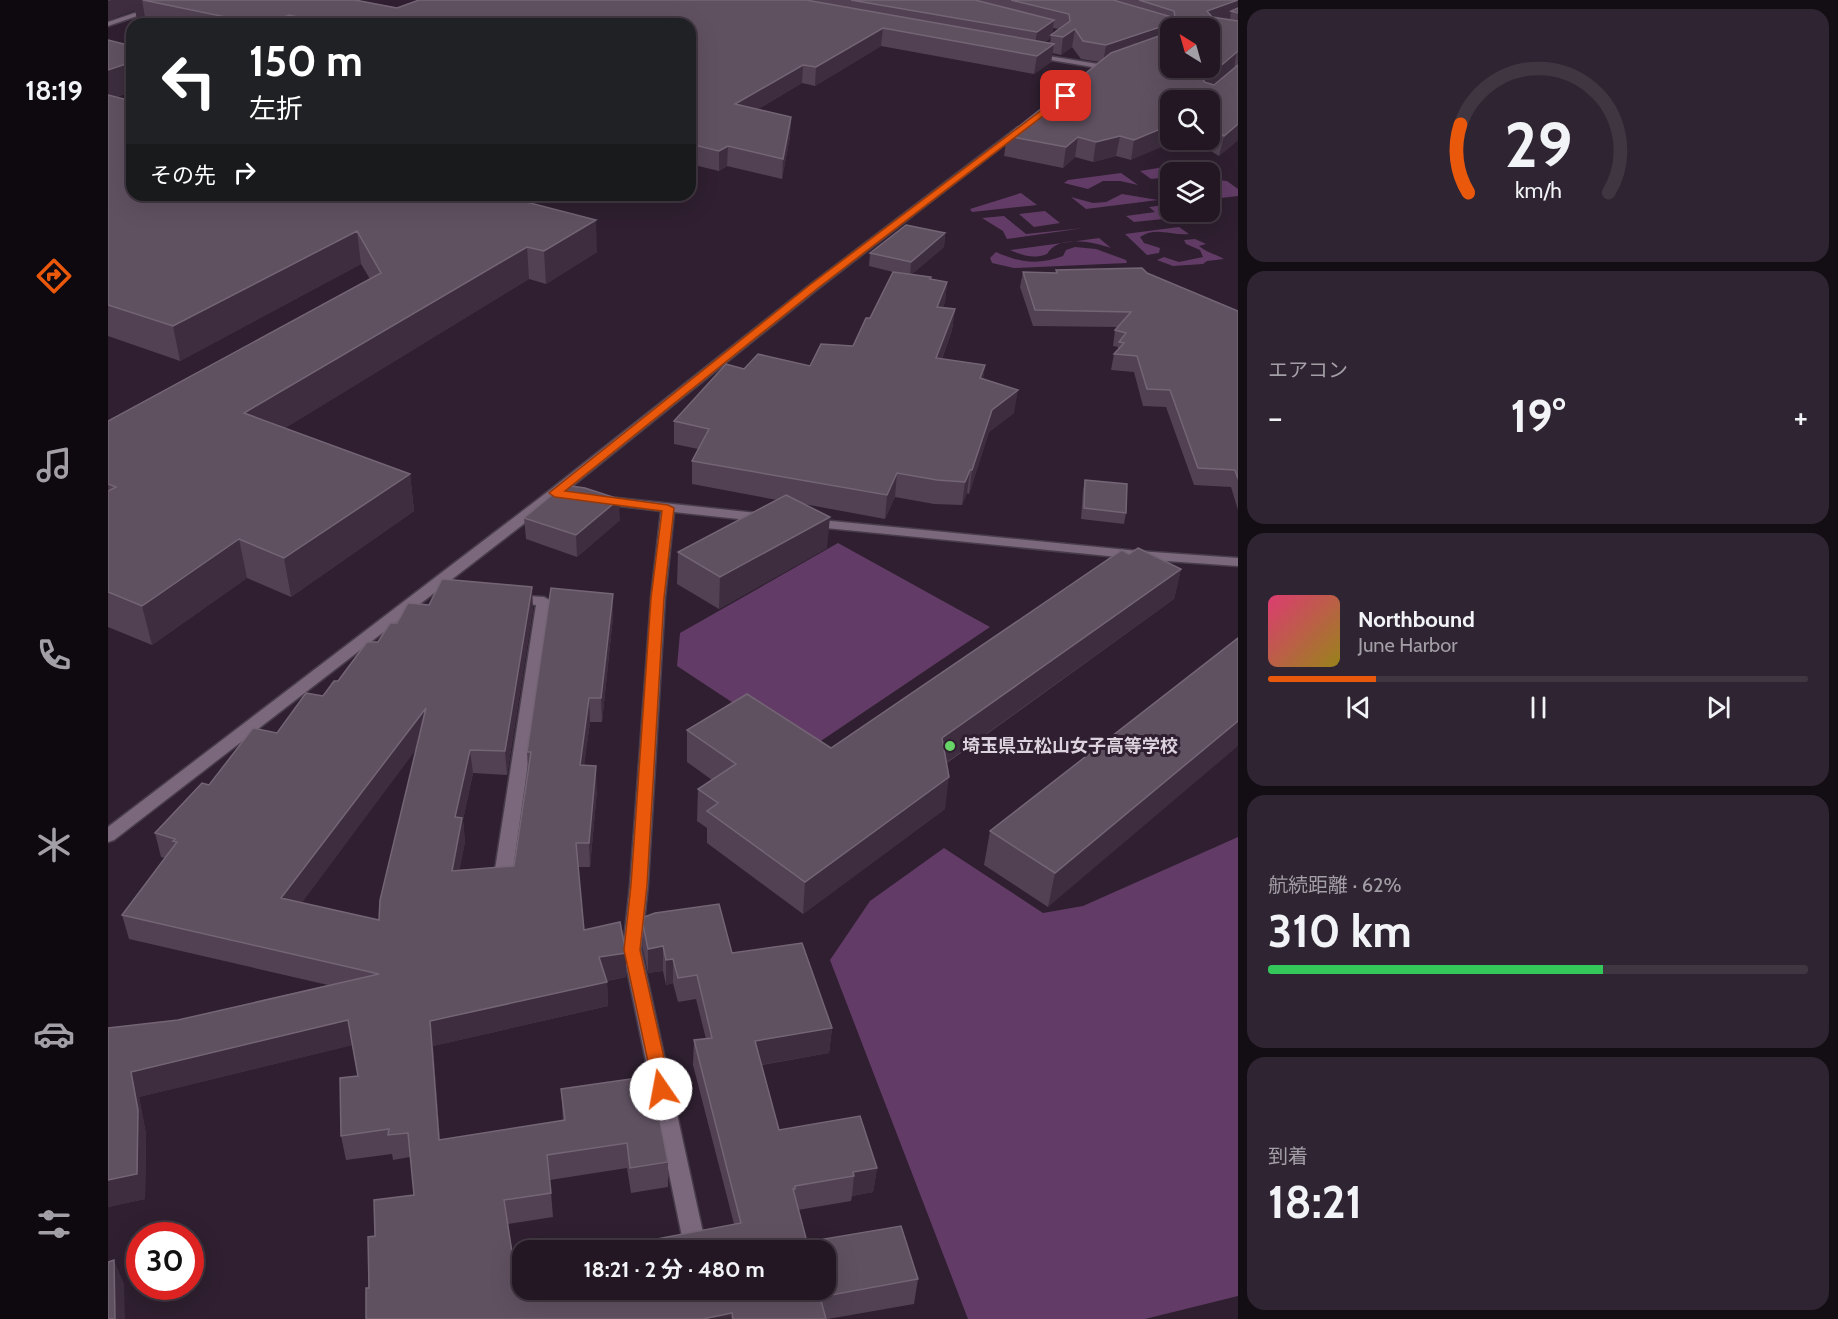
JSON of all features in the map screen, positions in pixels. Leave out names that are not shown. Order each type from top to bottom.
[{"type":"street","points":[[108,24],[180,0]]},
{"type":"street","points":[[1037,55],[1046,48]]},
{"type":"street","points":[[1026,53],[1109,65],[1085,81]]},
{"type":"street","points":[[108,836],[555,493],[814,286],[1027,124]]},
{"type":"street","points":[[555,493],[774,519]]},
{"type":"street","points":[[668,508],[658,598],[639,885],[632,950],[694,1240]]},
{"type":"street","points":[[798,521],[1138,555],[1238,562]]},
{"type":"street","points":[[422,593],[444,595]]},
{"type":"street","points":[[500,598],[544,601],[503,876]]},
{"type":"street","points":[[706,1300],[710,1319]]},
{"type":"shaded area","points":[[1160,168],[1160,178],[1151,179],[1140,171]]},
{"type":"shaded area","points":[[1121,173],[1138,185],[1120,181],[1103,181],[1088,189],[1064,183],[1068,180]]},
{"type":"shaded area","points":[[1220,180],[1227,181],[1238,189],[1238,196],[1221,198]]},
{"type":"shaded area","points":[[1021,193],[1037,205],[972,212],[970,209]]},
{"type":"shaded area","points":[[1122,194],[1158,200],[1086,209],[1071,197],[1093,203],[1106,202]]},
{"type":"shaded area","points":[[1160,206],[1160,219],[1134,222],[1126,216],[1155,212],[1149,207]]},
{"type":"shaded area","points":[[1045,211],[1060,223],[1034,227],[1019,214]]},
{"type":"shaded area","points":[[1004,216],[1026,234],[1084,228],[1007,239],[1003,231],[982,218]]},
{"type":"shaded area","points":[[1179,227],[1189,234],[1152,232],[1140,237],[1144,243],[1160,248],[1159,253],[1147,255],[1125,234]]},
{"type":"shaded area","points":[[1099,238],[1111,248],[1086,242],[1074,241]]},
{"type":"shaded area","points":[[1195,239],[1206,244],[1199,246],[1203,249],[1224,259],[1207,261],[1203,264],[1173,266],[1157,260],[1164,257],[1179,262],[1203,257],[1200,250],[1186,244],[1184,240]]},
{"type":"shaded area","points":[[1063,243],[1052,248],[1047,254],[1033,257],[1010,250]]},
{"type":"shaded area","points":[[1075,247],[1096,249],[1126,260],[1127,263],[1014,268],[992,263],[990,258],[996,252],[1013,259],[1030,262],[1046,261],[1063,256],[1066,250]]},
{"type":"shaded area","points":[[838,543],[990,627],[806,751],[677,666],[680,633]]},
{"type":"shaded area","points":[[1238,837],[1238,1296],[1145,1319],[968,1319],[830,960],[870,901],[944,848],[1043,913],[1083,906]]},
{"type":"building","points":[[143,0],[355,0],[397,8],[419,0],[806,0],[1054,44],[1037,56],[883,28],[816,67],[803,65],[735,104],[791,117],[783,159],[728,146],[719,151],[696,145],[696,18],[303,18],[289,15],[281,18],[231,18]]},
{"type":"building","points":[[851,0],[975,0],[1054,20],[1037,32]]},
{"type":"building","points":[[1011,0],[1113,0],[1175,18],[1160,18],[1160,27],[1106,45],[1083,41],[1075,29],[1063,37],[1051,35],[1070,21],[1069,14]]},
{"type":"building","points":[[1139,0],[1238,0],[1207,11],[1212,17],[1218,18],[1175,18],[1174,11]]},
{"type":"building","points":[[1220,18],[1238,21],[1238,51],[1220,66]]},
{"type":"building","points":[[1160,36],[1160,78],[1206,78],[1204,82],[1214,85],[1238,65],[1238,124],[1224,136],[1220,134],[1220,90],[1160,90],[1160,129],[1134,140],[1120,136],[1096,142],[1078,137],[1066,147],[1007,136],[1111,53]]},
{"type":"building","points":[[108,40],[126,44],[126,64],[108,70]]},
{"type":"building","points":[[108,95],[126,100],[126,201],[522,201],[596,220],[544,251],[527,247],[244,413],[410,474],[284,558],[239,539],[142,606],[108,592],[108,491],[116,487],[108,484],[108,421],[381,273],[357,231],[173,326],[108,305]]},
{"type":"building","points":[[906,225],[945,233],[911,262],[870,253]]},
{"type":"building","points":[[1142,268],[1147,273],[1238,311],[1238,479],[1235,470],[1198,468],[1170,390],[1147,389],[1137,356],[1114,354],[1124,343],[1119,342],[1126,333],[1115,330],[1131,312],[1035,310],[1023,272],[1057,273],[1056,270]]},
{"type":"building","points":[[893,272],[931,277],[930,279],[947,282],[937,307],[955,309],[936,358],[985,365],[980,378],[1018,390],[992,410],[972,470],[965,482],[897,473],[887,495],[692,461],[709,429],[674,421],[726,364],[744,369],[758,354],[810,366],[821,344],[853,346],[866,318],[870,318]]},
{"type":"building","points":[[1085,480],[1127,484],[1126,513],[1084,508]]},
{"type":"building","points":[[564,485],[585,488],[619,499],[576,535],[524,518]]},
{"type":"building","points":[[786,495],[830,517],[720,577],[678,552]]},
{"type":"building","points":[[1138,548],[1181,569],[942,738],[949,777],[805,882],[707,811],[718,803],[698,789],[736,764],[687,730],[747,694],[831,748],[1122,550],[1129,554]]},
{"type":"building","points":[[442,579],[532,587],[505,751],[470,750],[455,817],[462,818],[452,871],[514,866],[531,752],[527,752],[551,588],[613,594],[601,698],[589,698],[580,765],[596,766],[589,843],[576,843],[584,930],[620,922],[626,953],[599,957],[607,982],[430,1021],[439,1140],[565,1120],[561,1089],[651,1076],[668,1162],[630,1168],[627,1143],[547,1155],[551,1193],[504,1200],[512,1252],[512,1300],[821,1300],[826,1319],[733,1319],[732,1313],[703,1319],[366,1319],[366,1288],[369,1288],[368,1237],[375,1236],[374,1200],[414,1195],[408,1133],[388,1135],[389,1129],[341,1136],[340,1078],[358,1076],[348,1020],[131,1072],[138,1110],[137,1174],[108,1180],[108,1028],[178,1020],[379,974],[122,915],[177,842],[173,841],[175,839],[155,833],[202,783],[209,785],[253,728],[277,733],[306,693],[323,696],[334,681],[338,681],[367,642],[378,642],[390,623],[397,623],[408,603],[429,605]],"holes":[[[426,708],[380,900],[379,920],[281,898]]]},
{"type":"building","points":[[1238,638],[1238,721],[1055,873],[990,831]]},
{"type":"building","points":[[719,904],[732,953],[802,943],[832,1028],[755,1041],[779,1130],[860,1116],[877,1168],[853,1172],[854,1176],[795,1186],[793,1189],[806,1240],[652,1240],[741,1223],[694,1040],[712,1038],[697,975],[678,978],[673,959],[666,960],[663,946],[648,949],[643,925],[644,917],[655,913]]},
{"type":"building","points":[[901,1226],[918,1279],[836,1294],[836,1240],[819,1240]]},
{"type":"building","points":[[114,1260],[115,1319],[108,1319],[108,1262]]},
{"type":"place","name":"埼玉県立松山女子高等学校","points":[[950,746]]},
{"type":"route","points":[[661,1089],[632,950],[639,885],[658,598],[668,508],[555,493],[814,286],[1066,96]]}]
